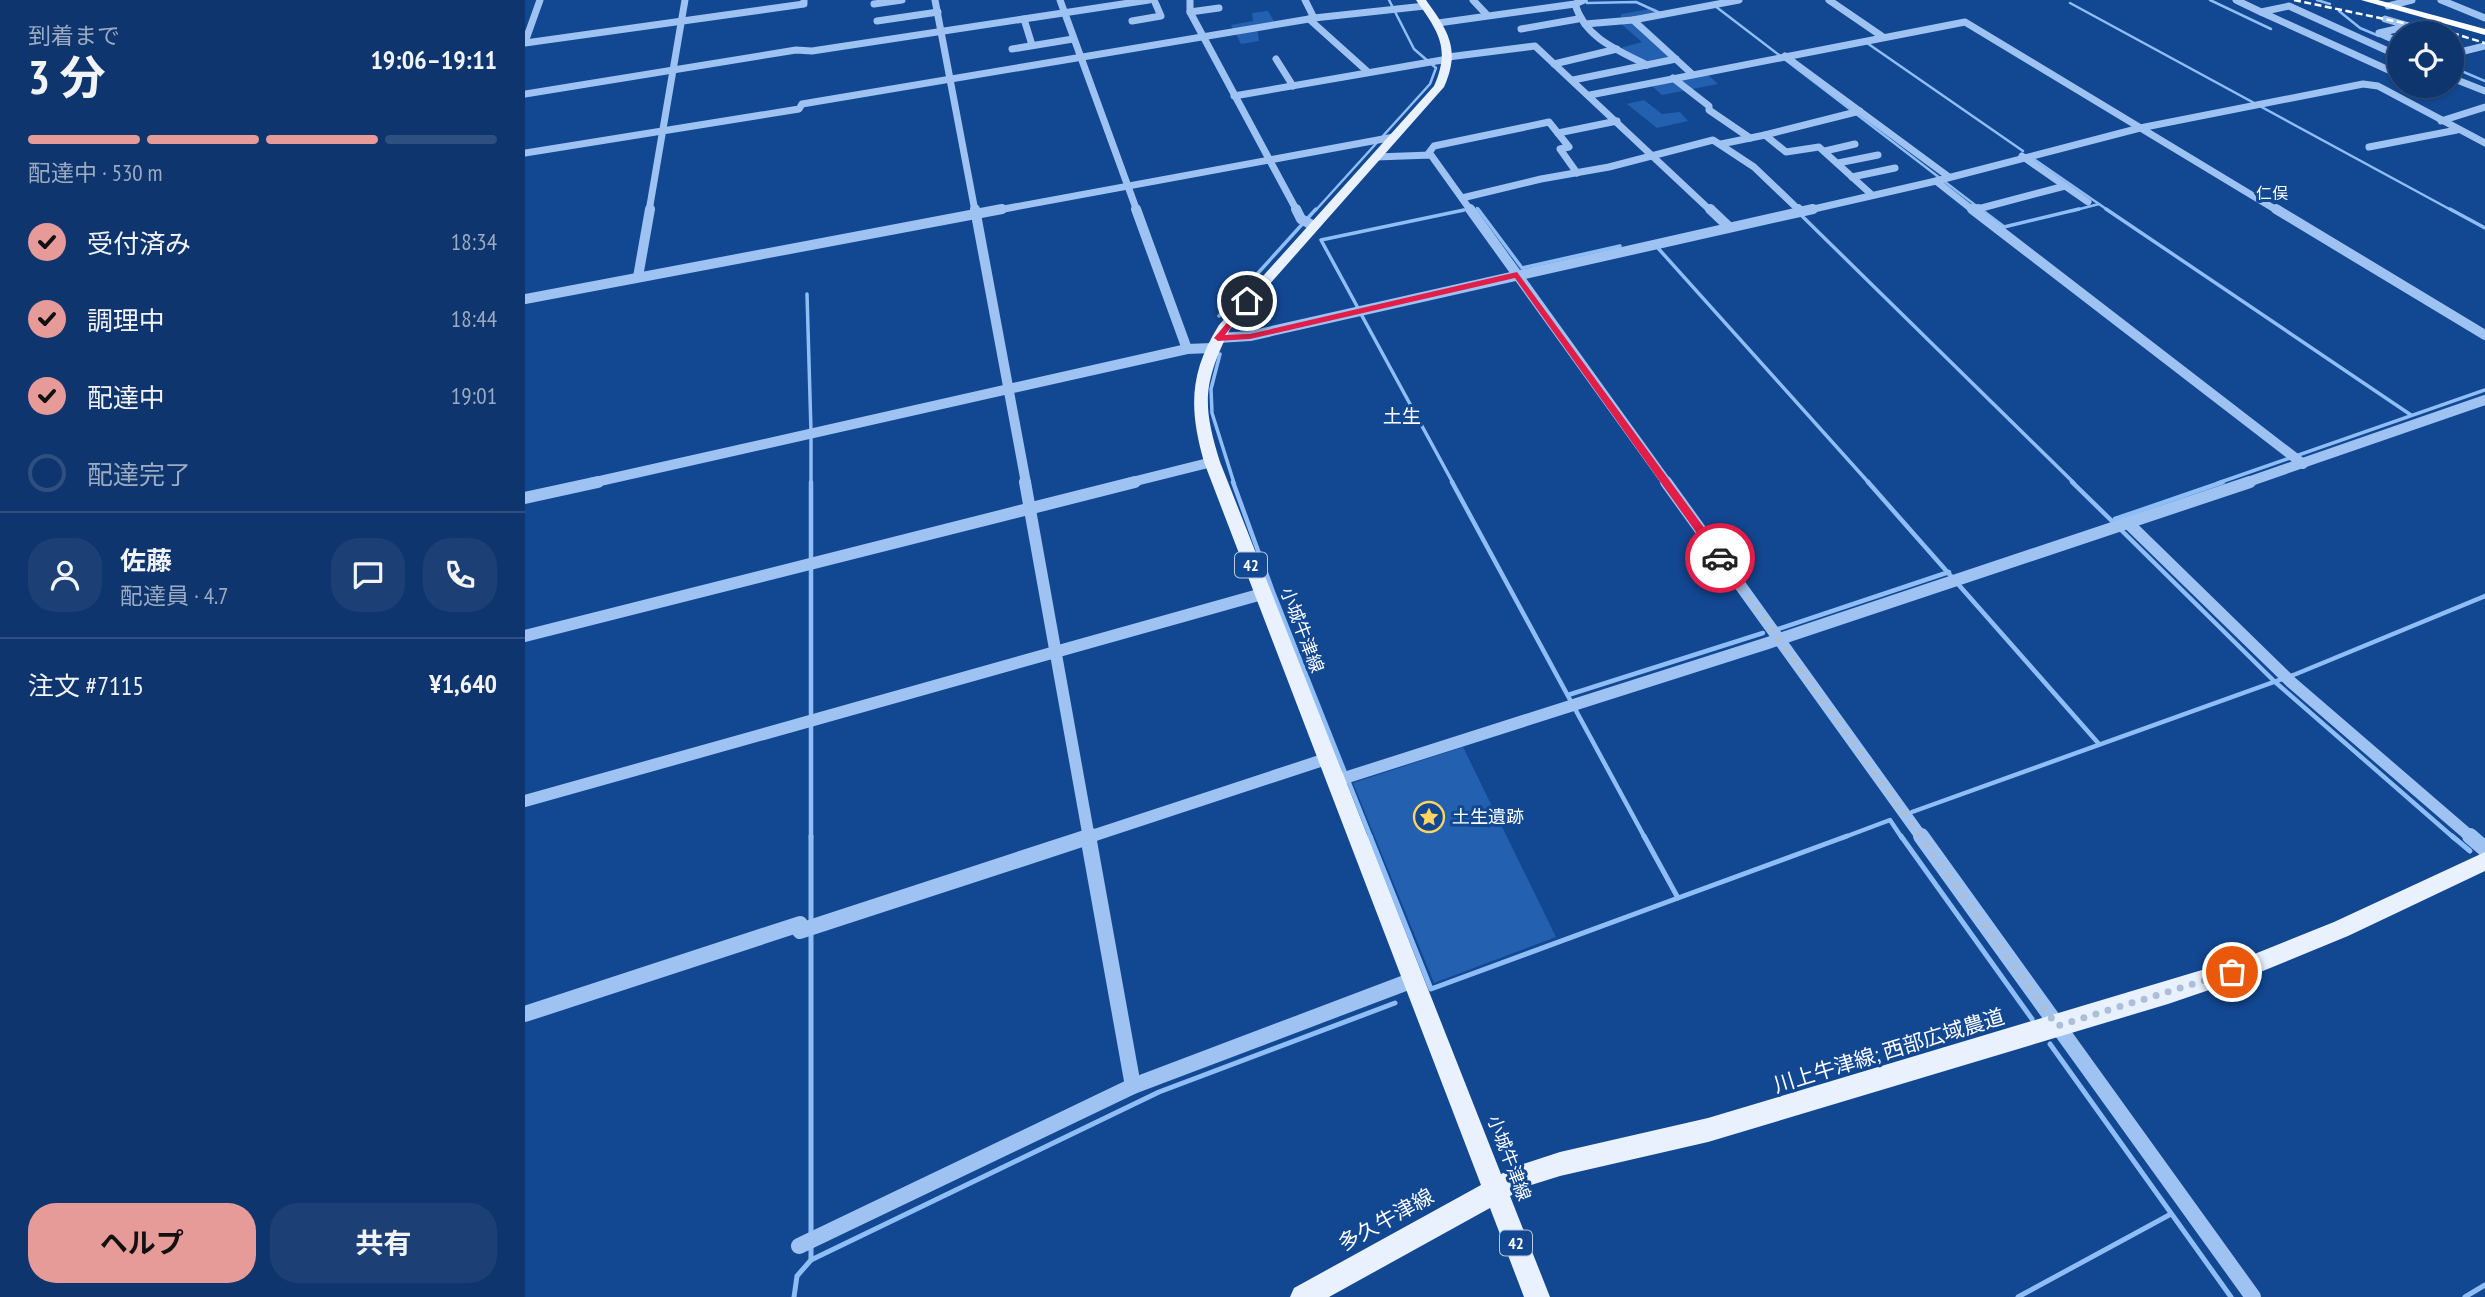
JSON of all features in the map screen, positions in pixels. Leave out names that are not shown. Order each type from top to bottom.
[{"type":"highway","points":[[2366,0],[2443,21]]},
{"type":"highway","points":[[2464,27],[2485,32]]},
{"type":"main road","points":[[1423,3],[1445,38],[1439,60]]},
{"type":"main road","name":"小城牛津線","points":[[1439,60],[1439,87],[1385,138],[1376,157],[1309,223],[1215,343],[1200,392],[1203,432],[1262,594],[1537,1297]]},
{"type":"main road","name":"川上牛津線; 西部広域農道","points":[[1495,1189],[1560,1164],[1708,1130],[2253,965],[2341,929],[2485,861]]},
{"type":"main road","name":"多久牛津線","points":[[1303,1297],[1495,1189]]},
{"type":"street","points":[[540,0],[525,42],[804,4],[804,0]]},
{"type":"street","points":[[638,277],[685,0]]},
{"type":"street","points":[[874,4],[902,0]]},
{"type":"street","points":[[935,0],[1009,390],[1133,1086]]},
{"type":"street","points":[[1061,0],[1187,349]]},
{"type":"street","points":[[525,94],[673,69],[1152,0],[1161,16],[1132,21]]},
{"type":"street","points":[[1190,0],[1190,12],[1203,38],[1268,159],[1309,223]]},
{"type":"street","points":[[1305,0],[1311,19],[1368,72]]},
{"type":"street","points":[[1473,0],[1487,15]]},
{"type":"street","points":[[1585,24],[1633,20],[1703,3],[1717,4],[1739,0]]},
{"type":"street","points":[[1829,0],[1882,37]]},
{"type":"street","points":[[2236,0],[2387,67]]},
{"type":"street","points":[[2277,0],[2387,51]]},
{"type":"street","points":[[2388,6],[2412,0]]},
{"type":"street","points":[[2441,0],[2483,18]]},
{"type":"street","points":[[1438,23],[1580,2],[1578,19]]},
{"type":"street","points":[[525,153],[799,109],[802,104],[1311,19],[1423,3]]},
{"type":"street","points":[[2262,12],[2289,6]]},
{"type":"street","points":[[1190,12],[1219,8]]},
{"type":"street","points":[[877,21],[937,12]]},
{"type":"street","points":[[1508,12],[1535,46],[1729,227]]},
{"type":"street","points":[[2464,23],[2483,18]]},
{"type":"street","points":[[1024,19],[1033,46]]},
{"type":"street","points":[[1521,29],[1578,19],[1591,32],[1647,65]]},
{"type":"street","points":[[2385,19],[2392,21]]},
{"type":"street","points":[[1633,20],[1691,73]]},
{"type":"street","points":[[1590,95],[1691,73],[1965,22],[2485,335]]},
{"type":"street","points":[[2309,34],[2335,28]]},
{"type":"street","points":[[1012,49],[1073,39]]},
{"type":"street","points":[[1234,96],[1535,46]]},
{"type":"street","points":[[2464,51],[2485,46]]},
{"type":"street","points":[[1554,64],[1617,49]]},
{"type":"street","points":[[1784,56],[1949,177]]},
{"type":"street","points":[[1573,80],[1676,59]]},
{"type":"street","points":[[1276,60],[1293,86]]},
{"type":"street","points":[[525,498],[1936,181],[2022,156],[2140,128],[2370,84],[2387,76]]},
{"type":"street","points":[[1673,78],[1709,106],[1709,110],[1732,123],[1750,138]]},
{"type":"street","points":[[2464,82],[2483,89]]},
{"type":"street","points":[[2370,84],[2485,144]]},
{"type":"street","points":[[2441,121],[2485,107]]},
{"type":"street","points":[[1721,144],[1860,111]]},
{"type":"street","points":[[1558,133],[1618,121]]},
{"type":"street","points":[[1376,157],[1428,154],[1434,146],[1549,122],[1569,147],[1560,149],[1577,173]]},
{"type":"street","points":[[2369,147],[2457,130]]},
{"type":"street","points":[[1765,135],[1786,152],[1819,146],[1872,195]]},
{"type":"street","points":[[525,299],[1385,138]]},
{"type":"street","points":[[1462,198],[1655,156],[1713,140],[1753,167],[1800,211]]},
{"type":"street","points":[[1825,151],[1855,144]]},
{"type":"street","points":[[1428,154],[2253,1297]]},
{"type":"street","points":[[1838,163],[1878,155]]},
{"type":"street","points":[[2022,156],[2088,202]]},
{"type":"street","points":[[1852,177],[1895,168]]},
{"type":"street","points":[[1936,181],[1979,209],[2303,464]]},
{"type":"street","points":[[1979,209],[2066,186]]},
{"type":"street","points":[[1335,781],[1779,640],[2115,529],[2485,400]]},
{"type":"street","points":[[525,636],[1212,462]]},
{"type":"street","points":[[2129,524],[2291,682],[2485,849]]},
{"type":"street","points":[[525,801],[1262,594]]},
{"type":"street","points":[[525,1014],[800,928],[819,925],[1326,759]]},
{"type":"street","points":[[799,1246],[1133,1086],[1413,980]]},
{"type":"shaded area","points":[[1655,8],[1665,16],[1640,21],[1679,57],[1648,64],[1620,48],[1642,42],[1621,24],[1621,14]]},
{"type":"shaded area","points":[[1268,11],[1275,23],[1257,27],[1259,41],[1241,44],[1231,25],[1253,21],[1252,13]]},
{"type":"shaded area","points":[[1705,72],[1718,84],[1662,95],[1652,86]]},
{"type":"shaded area","points":[[1644,100],[1662,114],[1680,112],[1688,121],[1657,128],[1627,104]]},
{"type":"shaded area","points":[[1463,747],[1556,937],[1434,983],[1353,783]]},
{"type":"waterway","points":[[1315,211],[1430,84],[1436,68],[1414,49],[1389,0]]},
{"type":"waterway","points":[[1586,0],[1587,3],[1636,2],[1660,13]]},
{"type":"waterway","points":[[2210,0],[2271,29]]},
{"type":"waterway","points":[[2317,0],[2330,4]]},
{"type":"waterway","points":[[2070,3],[2453,211]]},
{"type":"waterway","points":[[1715,6],[1983,211]]},
{"type":"waterway","points":[[2339,11],[2360,28],[2379,36]]},
{"type":"waterway","points":[[1867,43],[2023,151]]},
{"type":"waterway","points":[[2464,72],[2485,81]]},
{"type":"waterway","points":[[2031,157],[2099,204]]},
{"type":"waterway","points":[[2072,211],[2099,204]]},
{"type":"waterway","points":[[2099,204],[2109,211]]},
{"type":"waterway","points":[[1219,316],[1316,209]]},
{"type":"waterway","points":[[1478,209],[1522,268],[1620,246]]},
{"type":"waterway","points":[[1980,209],[2004,227],[2079,209]]},
{"type":"waterway","points":[[2106,209],[2411,415]]},
{"type":"waterway","points":[[2450,209],[2485,228]]},
{"type":"waterway","points":[[1358,308],[1321,240],[1464,210],[1461,211]]},
{"type":"waterway","points":[[1802,216],[2074,483]]},
{"type":"waterway","points":[[1657,247],[1869,483]]},
{"type":"waterway","points":[[807,294],[811,431]]},
{"type":"waterway","points":[[1361,314],[1453,483]]},
{"type":"waterway","points":[[1220,354],[1211,389],[1212,413],[1234,483]]},
{"type":"waterway","points":[[2218,483],[2485,390]]},
{"type":"waterway","points":[[811,439],[811,560]]},
{"type":"waterway","points":[[1233,482],[1273,592],[1371,838]]},
{"type":"waterway","points":[[1452,482],[1645,838]]},
{"type":"waterway","points":[[1868,482],[1948,572]]},
{"type":"waterway","points":[[2072,482],[2114,523]]},
{"type":"waterway","points":[[2114,523],[2115,519],[2223,482]]},
{"type":"waterway","points":[[2114,523],[2275,682]]},
{"type":"waterway","points":[[811,568],[811,717]]},
{"type":"waterway","points":[[1778,629],[1948,572]]},
{"type":"waterway","points":[[1948,572],[2099,744]]},
{"type":"waterway","points":[[2275,682],[2485,596]]},
{"type":"waterway","points":[[1568,695],[1763,633]]},
{"type":"waterway","points":[[1912,812],[2275,682]]},
{"type":"waterway","points":[[2275,682],[2454,838]]},
{"type":"waterway","points":[[811,724],[811,923]]},
{"type":"waterway","points":[[1842,838],[1890,820],[1902,838]]},
{"type":"waterway","points":[[1370,836],[1431,989],[1678,898]]},
{"type":"waterway","points":[[1644,836],[1678,898]]},
{"type":"waterway","points":[[1678,898],[1847,836]]},
{"type":"waterway","points":[[1901,836],[2032,1019]]},
{"type":"waterway","points":[[2452,836],[2470,851]]},
{"type":"waterway","points":[[811,932],[811,1234]]},
{"type":"waterway","points":[[811,1260],[1159,1092],[1395,1003]]},
{"type":"waterway","points":[[2050,1044],[2231,1297]]},
{"type":"waterway","points":[[2018,1297],[2171,1214]]},
{"type":"waterway","points":[[811,1243],[811,1260]]},
{"type":"waterway","points":[[794,1297],[797,1276],[811,1260]]},
{"type":"waterway","points":[[2465,1297],[2485,1285]]},
{"type":"railway","points":[[2294,0],[2394,21]]},
{"type":"railway","points":[[2464,37],[2485,43]]},
{"type":"way so far","points":[[1720,558],[2057,1026],[2232,972]]},
{"type":"place","name":"土生遺跡","points":[[1429,817]]},
{"type":"district","name":"仁俣","points":[[2272,193]]},
{"type":"district","name":"土生","points":[[1402,416]]},
{"type":"route","points":[[1247,301],[1218,338],[1250,337],[1517,275],[1720,558]]}]
